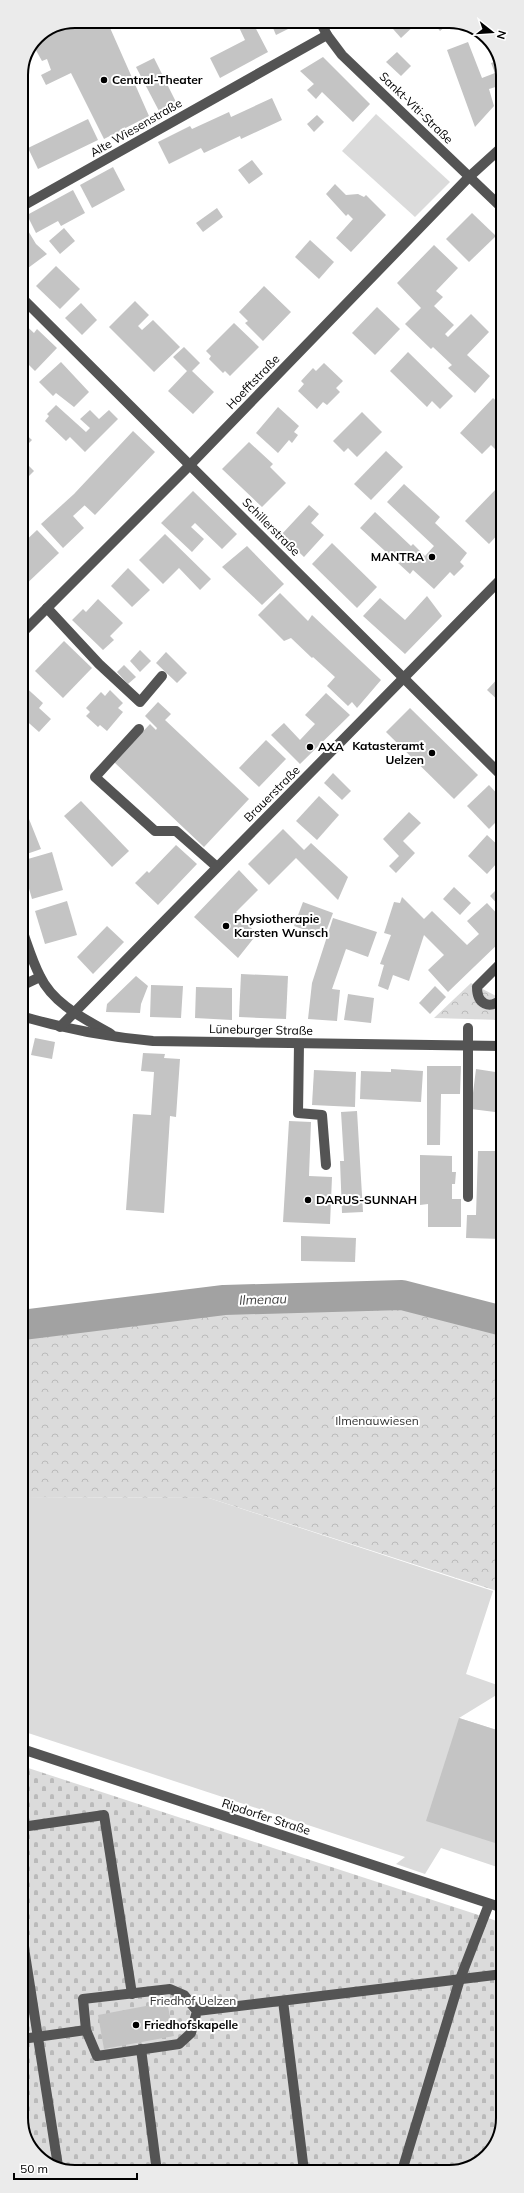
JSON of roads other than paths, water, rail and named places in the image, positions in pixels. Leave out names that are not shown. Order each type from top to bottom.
[{"type":"street","name":"Sankt-Viti-Straße","points":[[324,28],[342,55],[496,202]]},
{"type":"street","name":"Alte Wiesenstraße","points":[[28,203],[327,35]]},
{"type":"street","name":"Hoefftstraße","points":[[28,627],[190,465],[469,177],[496,152]]},
{"type":"street","name":"Schillerstraße","points":[[28,304],[496,770]]},
{"type":"street","name":"Brauerstraße","points":[[60,1027],[496,584]]},
{"type":"street","points":[[47,608],[99,664],[140,702],[162,676]]},
{"type":"street","points":[[139,729],[95,777],[155,831],[176,831],[217,867]]},
{"type":"street","points":[[28,945],[40,977],[52,994],[74,1013],[118,1038]]},
{"type":"street","points":[[496,968],[477,987],[477,996],[481,1002],[496,1004]]},
{"type":"street","points":[[28,983],[40,977]]},
{"type":"street","name":"Lüneburger Straße","points":[[28,1018],[60,1027],[118,1038],[153,1041],[496,1046]]},
{"type":"street","points":[[468,1028],[468,1197]]},
{"type":"street","points":[[299,1044],[298,1113],[322,1115],[326,1165]]},
{"type":"street","name":"Ripdorfer Straße","points":[[28,1751],[496,1906]]},
{"type":"street","points":[[28,1826],[104,1815],[132,1994]]},
{"type":"street","points":[[404,2165],[460,1979],[489,1904]]},
{"type":"street","points":[[197,2012],[496,1975]]},
{"type":"street","points":[[28,1976],[57,2161]]},
{"type":"street","points":[[170,1989],[184,1995],[197,2012],[191,2033],[179,2044],[97,2056],[86,2030],[83,1999],[170,1989]]},
{"type":"street","points":[[282,2001],[303,2165]]},
{"type":"street","points":[[28,2038],[86,2030]]},
{"type":"street","points":[[141,2049],[156,2165]]},
{"type":"waterway","name":"Ilmenau","points":[[28,1324],[224,1300],[402,1295],[496,1319]]},
{"type":"place","name":"Central-Theater","points":[[104,80]]},
{"type":"place","name":"MANTRA","points":[[432,557]]},
{"type":"place","name":"AXA","points":[[310,747]]},
{"type":"place","name":"Katasteramt Uelzen","points":[[432,753]]},
{"type":"place","name":"Physiotherapie Karsten Wunsch","points":[[226,926]]},
{"type":"place","name":"DARUS-SUNNAH","points":[[308,1200]]},
{"type":"place","name":"Friedhofskapelle","points":[[136,2025]]},
{"type":"park label","name":"Ilmenauwiesen","points":[[377,1421]]},
{"type":"park label","name":"Friedhof Uelzen","points":[[193,2001]]}]
